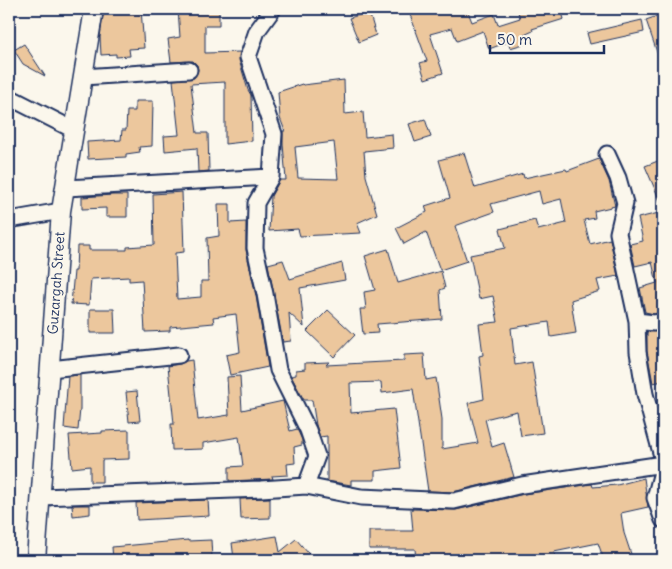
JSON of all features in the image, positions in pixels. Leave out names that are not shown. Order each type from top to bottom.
[{"type":"street","name":"Guzargah Street","points":[[36,560],[61,211],[94,9]]},
{"type":"street","points":[[273,9],[257,31],[248,57],[274,134],[271,176],[256,203],[255,248],[278,370],[308,430],[317,456],[306,486]]},
{"type":"street","points":[[83,77],[188,70]]},
{"type":"street","points":[[9,97],[74,130]]},
{"type":"street","points":[[607,154],[618,178],[625,203],[618,233],[637,321],[638,352],[645,394],[663,460]]},
{"type":"street","points":[[66,188],[271,176]]},
{"type":"street","points":[[9,220],[61,211]]},
{"type":"street","points":[[637,321],[654,323],[663,321]]},
{"type":"street","points":[[50,369],[179,355]]},
{"type":"street","points":[[40,497],[306,486],[361,497],[454,501],[522,485],[663,464]]},
{"type":"street","points":[[663,468],[655,498],[663,520]]},
{"type":"building","points":[[104,9],[141,9],[144,48],[129,49],[130,56],[116,57],[116,54],[101,55],[100,37]]},
{"type":"building","points":[[178,9],[219,9],[219,26],[205,26],[205,53],[240,52],[239,60],[251,95],[252,141],[225,144],[225,82],[191,84],[197,133],[208,133],[209,171],[198,172],[197,148],[165,151],[164,136],[179,135],[173,80],[194,78],[198,70],[197,65],[193,61],[171,62],[168,39],[180,37]]},
{"type":"building","points":[[408,9],[467,9],[472,22],[494,14],[498,25],[520,18],[517,9],[561,9],[564,19],[532,29],[533,31],[524,35],[527,43],[510,48],[508,42],[489,49],[483,31],[457,41],[452,28],[430,34],[443,73],[425,79],[420,63],[427,61]]},
{"type":"building","points":[[369,12],[376,35],[359,42],[349,18]]},
{"type":"building","points":[[663,14],[663,63],[661,64],[646,20]]},
{"type":"building","points":[[642,20],[644,32],[590,44],[587,33]]},
{"type":"building","points":[[24,44],[45,76],[23,64],[14,50]]},
{"type":"building","points":[[344,80],[345,114],[363,112],[365,137],[392,134],[393,148],[364,151],[366,176],[377,214],[357,223],[361,233],[300,236],[298,229],[269,231],[271,196],[280,180],[286,180],[283,144],[283,131],[285,131],[280,118],[278,92],[303,85]],"holes":[[[334,142],[338,179],[298,178],[295,147]]]},
{"type":"building","points":[[135,101],[153,101],[152,146],[139,147],[140,152],[126,154],[126,157],[88,159],[87,142],[121,140],[122,130],[126,130],[127,111],[135,111]]},
{"type":"building","points":[[425,119],[431,137],[415,142],[409,124]]},
{"type":"building","points":[[464,153],[475,188],[523,174],[524,178],[566,169],[567,171],[599,159],[609,181],[615,206],[594,211],[595,218],[584,220],[590,244],[610,239],[618,276],[597,280],[600,291],[571,300],[576,333],[551,337],[549,322],[511,328],[515,365],[532,362],[543,433],[521,436],[517,411],[485,419],[492,447],[504,443],[514,477],[453,492],[428,491],[413,389],[382,393],[381,382],[350,383],[351,413],[394,409],[401,468],[375,471],[375,480],[351,480],[351,485],[327,481],[327,436],[320,437],[312,400],[304,400],[291,376],[296,375],[296,370],[305,369],[305,363],[329,362],[326,365],[404,361],[404,355],[424,354],[426,380],[436,378],[442,419],[442,449],[478,443],[468,403],[484,399],[479,356],[483,355],[479,324],[498,322],[493,296],[479,299],[470,255],[505,248],[500,229],[535,220],[538,230],[566,223],[561,199],[542,204],[539,191],[491,204],[494,212],[455,226],[467,261],[440,270],[426,232],[404,244],[396,228],[427,212],[425,206],[450,198],[439,160]]},
{"type":"building","points":[[663,159],[663,208],[645,166]]},
{"type":"building","points":[[182,192],[184,252],[175,253],[177,299],[201,297],[201,281],[208,281],[207,238],[219,236],[218,204],[230,204],[230,223],[246,222],[246,250],[268,367],[230,375],[226,355],[240,352],[236,314],[213,317],[214,323],[170,327],[170,331],[145,332],[142,280],[129,281],[129,277],[91,279],[89,305],[71,304],[74,271],[76,271],[77,246],[89,246],[89,250],[127,250],[127,247],[154,245],[153,194]]},
{"type":"building","points":[[127,195],[127,217],[106,217],[106,208],[82,209],[82,197]]},
{"type":"building","points":[[663,212],[663,312],[654,314],[645,312],[640,288],[657,283],[652,262],[635,266],[630,244],[643,241],[638,218]]},
{"type":"building","points":[[388,249],[398,283],[441,271],[445,288],[440,290],[442,319],[377,324],[378,333],[363,334],[360,309],[366,309],[364,292],[375,290],[365,256]]},
{"type":"building","points":[[283,260],[290,279],[342,263],[345,280],[300,288],[304,327],[289,313],[291,341],[283,342],[268,264]]},
{"type":"building","points":[[90,309],[114,309],[115,333],[90,333]]},
{"type":"building","points":[[328,310],[355,335],[334,357],[307,331]]},
{"type":"building","points":[[663,331],[663,363],[660,364],[663,381],[653,383],[647,351],[647,332]]},
{"type":"building","points":[[192,360],[198,420],[229,415],[227,377],[240,376],[242,410],[283,401],[290,431],[297,429],[302,440],[302,445],[294,447],[295,463],[287,464],[288,475],[272,476],[273,479],[229,481],[229,467],[243,466],[239,437],[203,443],[203,449],[172,450],[171,424],[174,424],[168,366]]},
{"type":"building","points":[[80,375],[78,430],[64,428],[68,376]]},
{"type":"building","points":[[137,391],[140,421],[129,422],[126,392]]},
{"type":"building","points":[[129,430],[129,459],[102,460],[102,482],[90,482],[90,466],[72,468],[69,435]]},
{"type":"building","points":[[644,478],[648,507],[621,513],[624,533],[633,560],[604,560],[598,543],[554,552],[556,560],[416,560],[415,549],[369,549],[369,531],[413,531],[411,509],[456,510],[524,494],[592,484],[593,487],[617,485]]},
{"type":"building","points":[[270,498],[270,518],[241,519],[240,499]]},
{"type":"building","points":[[208,500],[209,516],[137,520],[136,503]]},
{"type":"building","points":[[72,505],[90,505],[90,514],[73,516]]},
{"type":"building","points":[[277,536],[280,552],[296,539],[314,560],[263,560],[262,555],[234,559],[232,543]]},
{"type":"building","points":[[188,540],[211,540],[212,558],[157,560],[156,556],[130,558],[130,560],[113,560],[112,547]]}]
